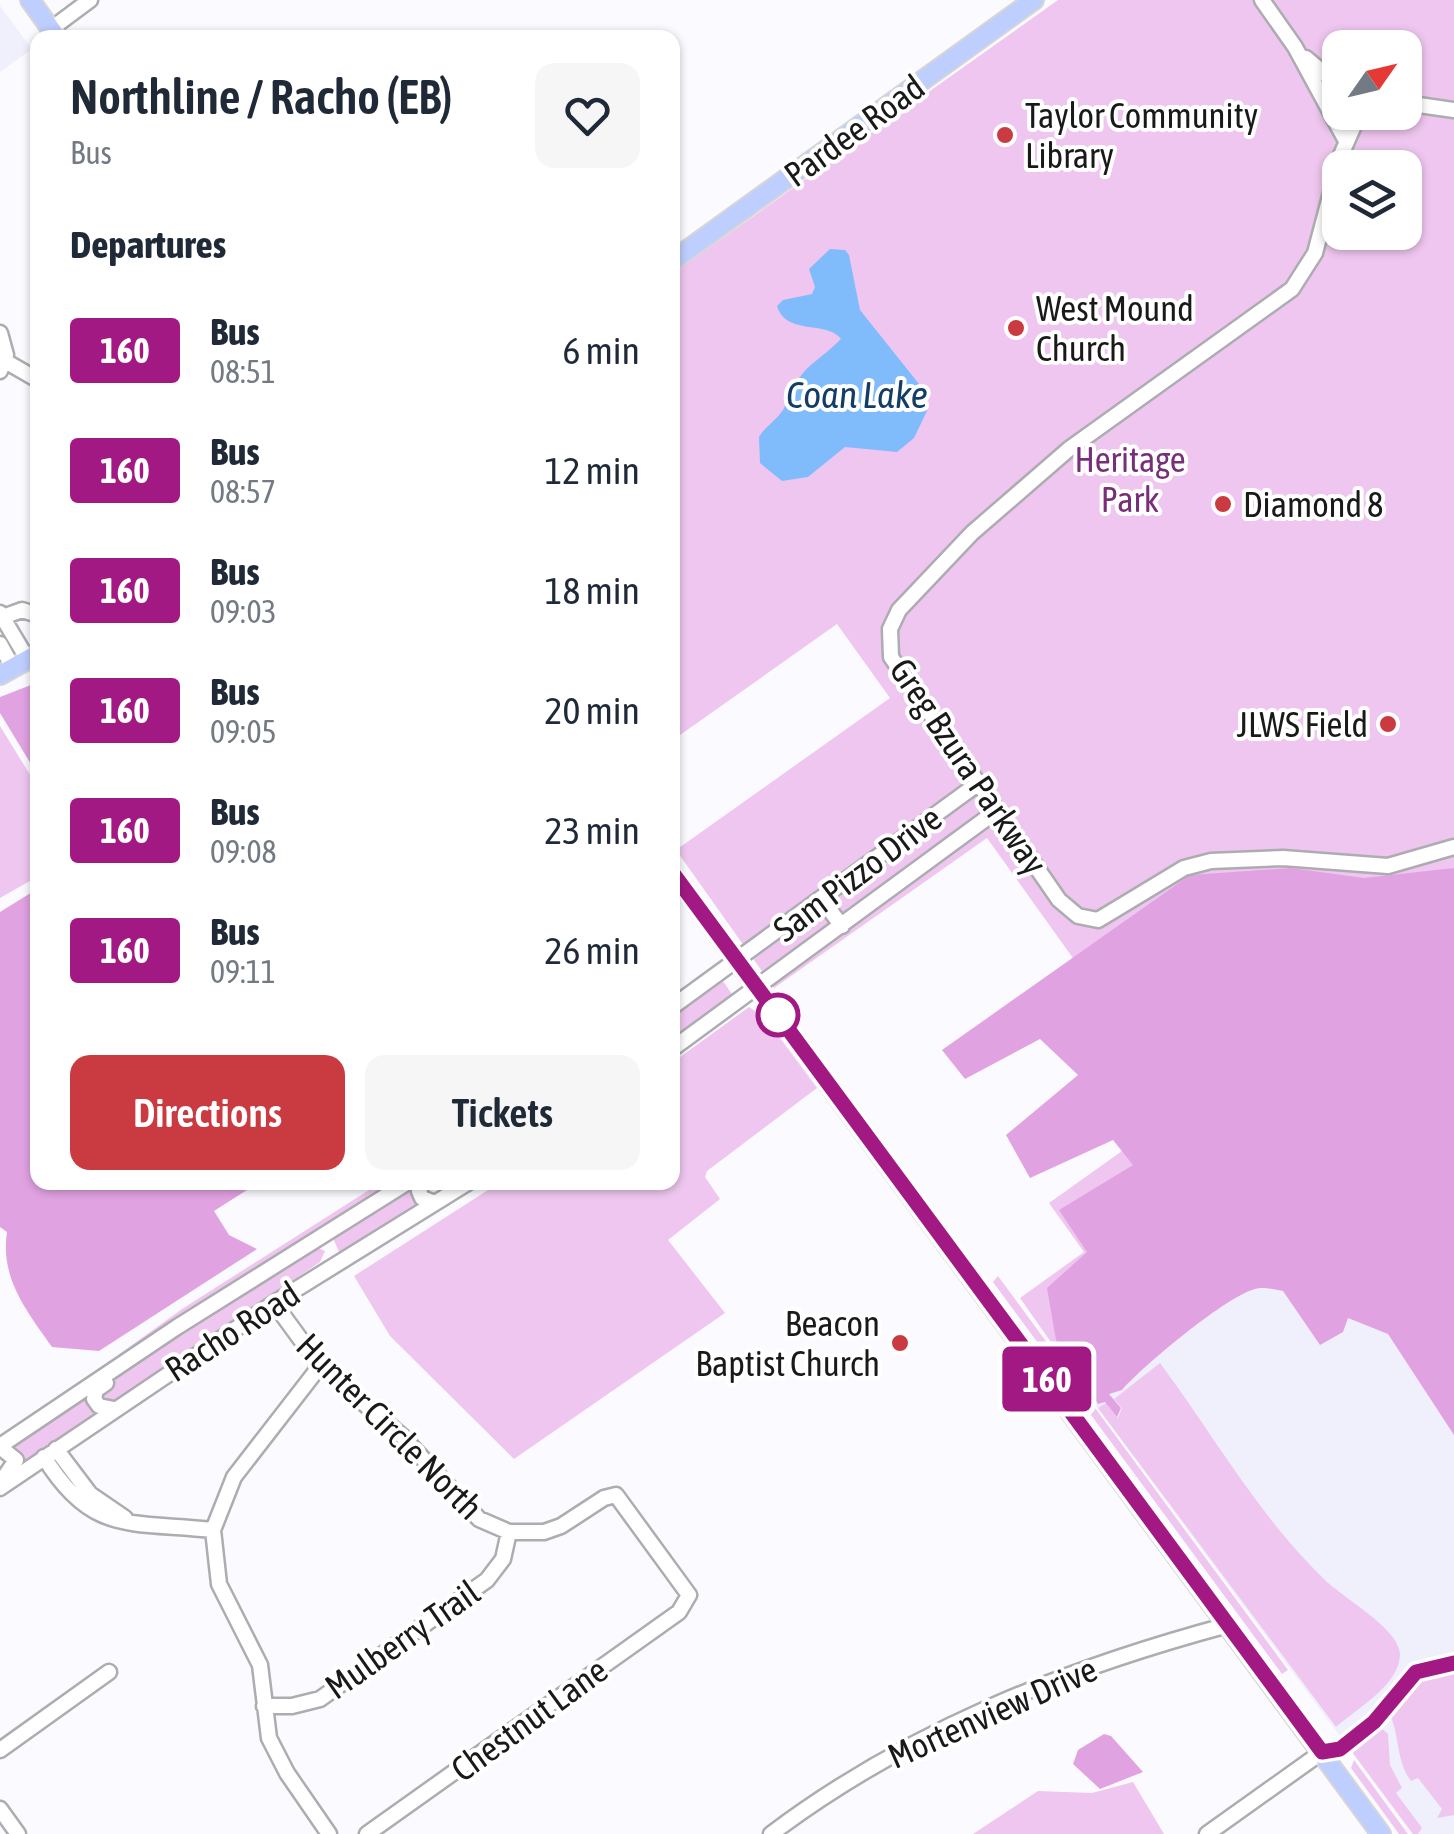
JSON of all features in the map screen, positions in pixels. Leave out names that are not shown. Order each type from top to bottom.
[{"type":"main road","points":[[30,0],[52,30]]},
{"type":"main road","name":"Pardee Road","points":[[680,254],[1034,0]]},
{"type":"main road","points":[[680,883],[1382,1834]]},
{"type":"street","points":[[57,30],[90,0]]},
{"type":"street","points":[[1262,0],[1295,47],[1346,141]]},
{"type":"street","points":[[1295,47],[1322,71]]},
{"type":"street","points":[[1422,105],[1454,110]]},
{"type":"street","name":"Greg Bzura Parkway","points":[[1351,130],[1315,252],[1292,288],[1069,449],[972,534],[894,619],[889,637],[896,669],[1059,900],[1078,916],[1098,920],[1174,874],[1211,862],[1283,858],[1388,866],[1454,847]]},
{"type":"street","points":[[0,333],[2,366],[30,377]]},
{"type":"street","points":[[20,664],[1,616],[22,610],[30,612]]},
{"type":"street","points":[[0,644],[20,664]]},
{"type":"street","name":"Sam Pizzo Drive","points":[[739,961],[976,785]]},
{"type":"street","name":"Sam Pizzo Drive","points":[[759,988],[995,812]]},
{"type":"street","points":[[822,900],[842,926]]},
{"type":"street","points":[[680,999],[739,961]]},
{"type":"street","points":[[680,1043],[759,988]]},
{"type":"street","name":"Racho Road","points":[[0,1447],[177,1327],[395,1190]]},
{"type":"street","points":[[419,1190],[422,1198],[435,1203]]},
{"type":"street","name":"Racho Road","points":[[0,1488],[274,1303],[457,1190]]},
{"type":"street","points":[[252,1318],[292,1283],[331,1259],[332,1244],[320,1237]]},
{"type":"street","name":"Hunter Circle North","points":[[274,1303],[320,1366],[402,1436],[479,1520],[510,1532],[544,1532],[562,1526],[604,1498],[616,1496],[686,1589],[688,1601]]},
{"type":"street","points":[[114,1409],[98,1406],[94,1399],[96,1390],[177,1327]]},
{"type":"street","points":[[320,1366],[234,1477],[213,1530],[219,1584],[258,1658],[269,1738],[280,1762],[329,1834]]},
{"type":"street","points":[[0,1447],[16,1460],[0,1479]]},
{"type":"street","points":[[50,1453],[85,1500],[109,1520],[125,1518],[213,1530]]},
{"type":"street","name":"Mulberry Trail","points":[[264,1706],[309,1703],[342,1686],[487,1580],[503,1559],[510,1532]]},
{"type":"street","name":"Chestnut Lane","points":[[367,1834],[688,1601]]},
{"type":"street","name":"Mortenview Drive","points":[[771,1834],[846,1782],[965,1717],[1085,1668],[1228,1625]]},
{"type":"street","points":[[0,1750],[109,1672]]},
{"type":"street","points":[[1207,1834],[1322,1752]]},
{"type":"street","points":[[0,1809],[18,1834]]},
{"type":"shaded area","points":[[0,6],[30,50],[0,72]]},
{"type":"shaded area","points":[[30,685],[30,762],[0,713],[0,697]]},
{"type":"shaded area","points":[[1291,868],[1364,878],[1454,868],[1454,1435],[1388,1334],[1348,1318],[1343,1332],[1320,1345],[1283,1291],[1267,1288],[1252,1290],[1222,1306],[1122,1390],[1109,1394],[1121,1408],[1117,1417],[1105,1402],[1098,1404],[1056,1340],[1047,1288],[1087,1252],[1059,1210],[1133,1165],[1113,1140],[1030,1178],[1006,1135],[1078,1075],[1040,1039],[965,1079],[942,1050],[1190,875]]},
{"type":"shaded area","points":[[30,893],[30,1190],[247,1190],[214,1211],[229,1235],[257,1249],[99,1351],[52,1347],[17,1293],[7,1264],[7,1232],[0,1227],[0,912]]},
{"type":"shaded area","points":[[1454,1139],[1454,1834],[1412,1834],[1090,1398]]},
{"type":"shaded area","points":[[1104,1734],[1111,1736],[1143,1772],[1100,1789],[1073,1764],[1078,1750]]},
{"type":"green space","name":"Heritage Park","points":[[1058,0],[1454,0],[1454,1139],[1090,1398],[1020,1298],[1084,1252],[1049,1203],[1181,1109],[987,838],[774,988],[680,856],[680,847],[890,698],[837,624],[680,735],[680,268]]},
{"type":"green space","points":[[0,726],[30,775],[30,881],[0,898]]},
{"type":"green space","points":[[723,981],[734,997],[680,1037],[680,1009]]},
{"type":"green space","points":[[749,1007],[765,1018],[817,1088],[707,1171],[705,1177],[720,1199],[668,1240],[725,1313],[514,1459],[390,1336],[354,1276],[488,1190],[680,1190],[680,1057]]},
{"type":"green space","points":[[369,1190],[387,1190],[195,1307],[0,1440],[182,1309]]},
{"type":"green space","points":[[406,1190],[410,1190],[419,1206],[340,1254],[332,1236]]},
{"type":"green space","points":[[316,1247],[325,1251],[320,1262],[117,1399],[102,1399],[105,1387],[179,1331]]},
{"type":"green space","points":[[998,1276],[1288,1670],[1282,1674],[993,1282]]},
{"type":"green space","points":[[1160,1363],[1280,1530],[1326,1581],[1381,1625],[1398,1645],[1400,1654],[1393,1676],[1336,1727],[1098,1408],[1106,1403],[1118,1418],[1122,1408],[1114,1399]]},
{"type":"green space","points":[[86,1395],[94,1415],[23,1462],[13,1444]]},
{"type":"green space","points":[[1454,1669],[1454,1815],[1437,1818],[1442,1809],[1418,1778],[1411,1781],[1406,1773],[1390,1715],[1401,1698],[1424,1677]]},
{"type":"green space","points":[[1380,1727],[1388,1734],[1390,1765],[1402,1788],[1396,1793],[1422,1828],[1418,1834],[1413,1834],[1350,1749]]},
{"type":"green space","points":[[1354,1760],[1408,1834],[1399,1834],[1351,1768]]},
{"type":"green space","points":[[1133,1782],[1164,1834],[973,1834],[1038,1791],[1092,1793]]},
{"type":"water","name":"Coan Lake","points":[[830,249],[845,250],[849,255],[860,310],[919,384],[927,411],[914,438],[897,452],[845,447],[808,477],[782,481],[760,463],[759,437],[783,410],[802,374],[841,339],[835,333],[789,321],[777,306],[783,300],[812,294],[815,287],[809,269]]},
{"type":"bus line","name":"160","points":[[680,883],[1322,1752],[1340,1749],[1374,1722],[1416,1672],[1454,1663]]},
{"type":"place","name":"Taylor Community Library","points":[[1005,135]]},
{"type":"place","name":"West Mound Church","points":[[1016,328]]},
{"type":"place","name":"Diamond 8","points":[[1223,504]]},
{"type":"place","name":"JLWS Field","points":[[1388,724]]},
{"type":"place","name":"Beacon Baptist Church","points":[[900,1343]]}]
